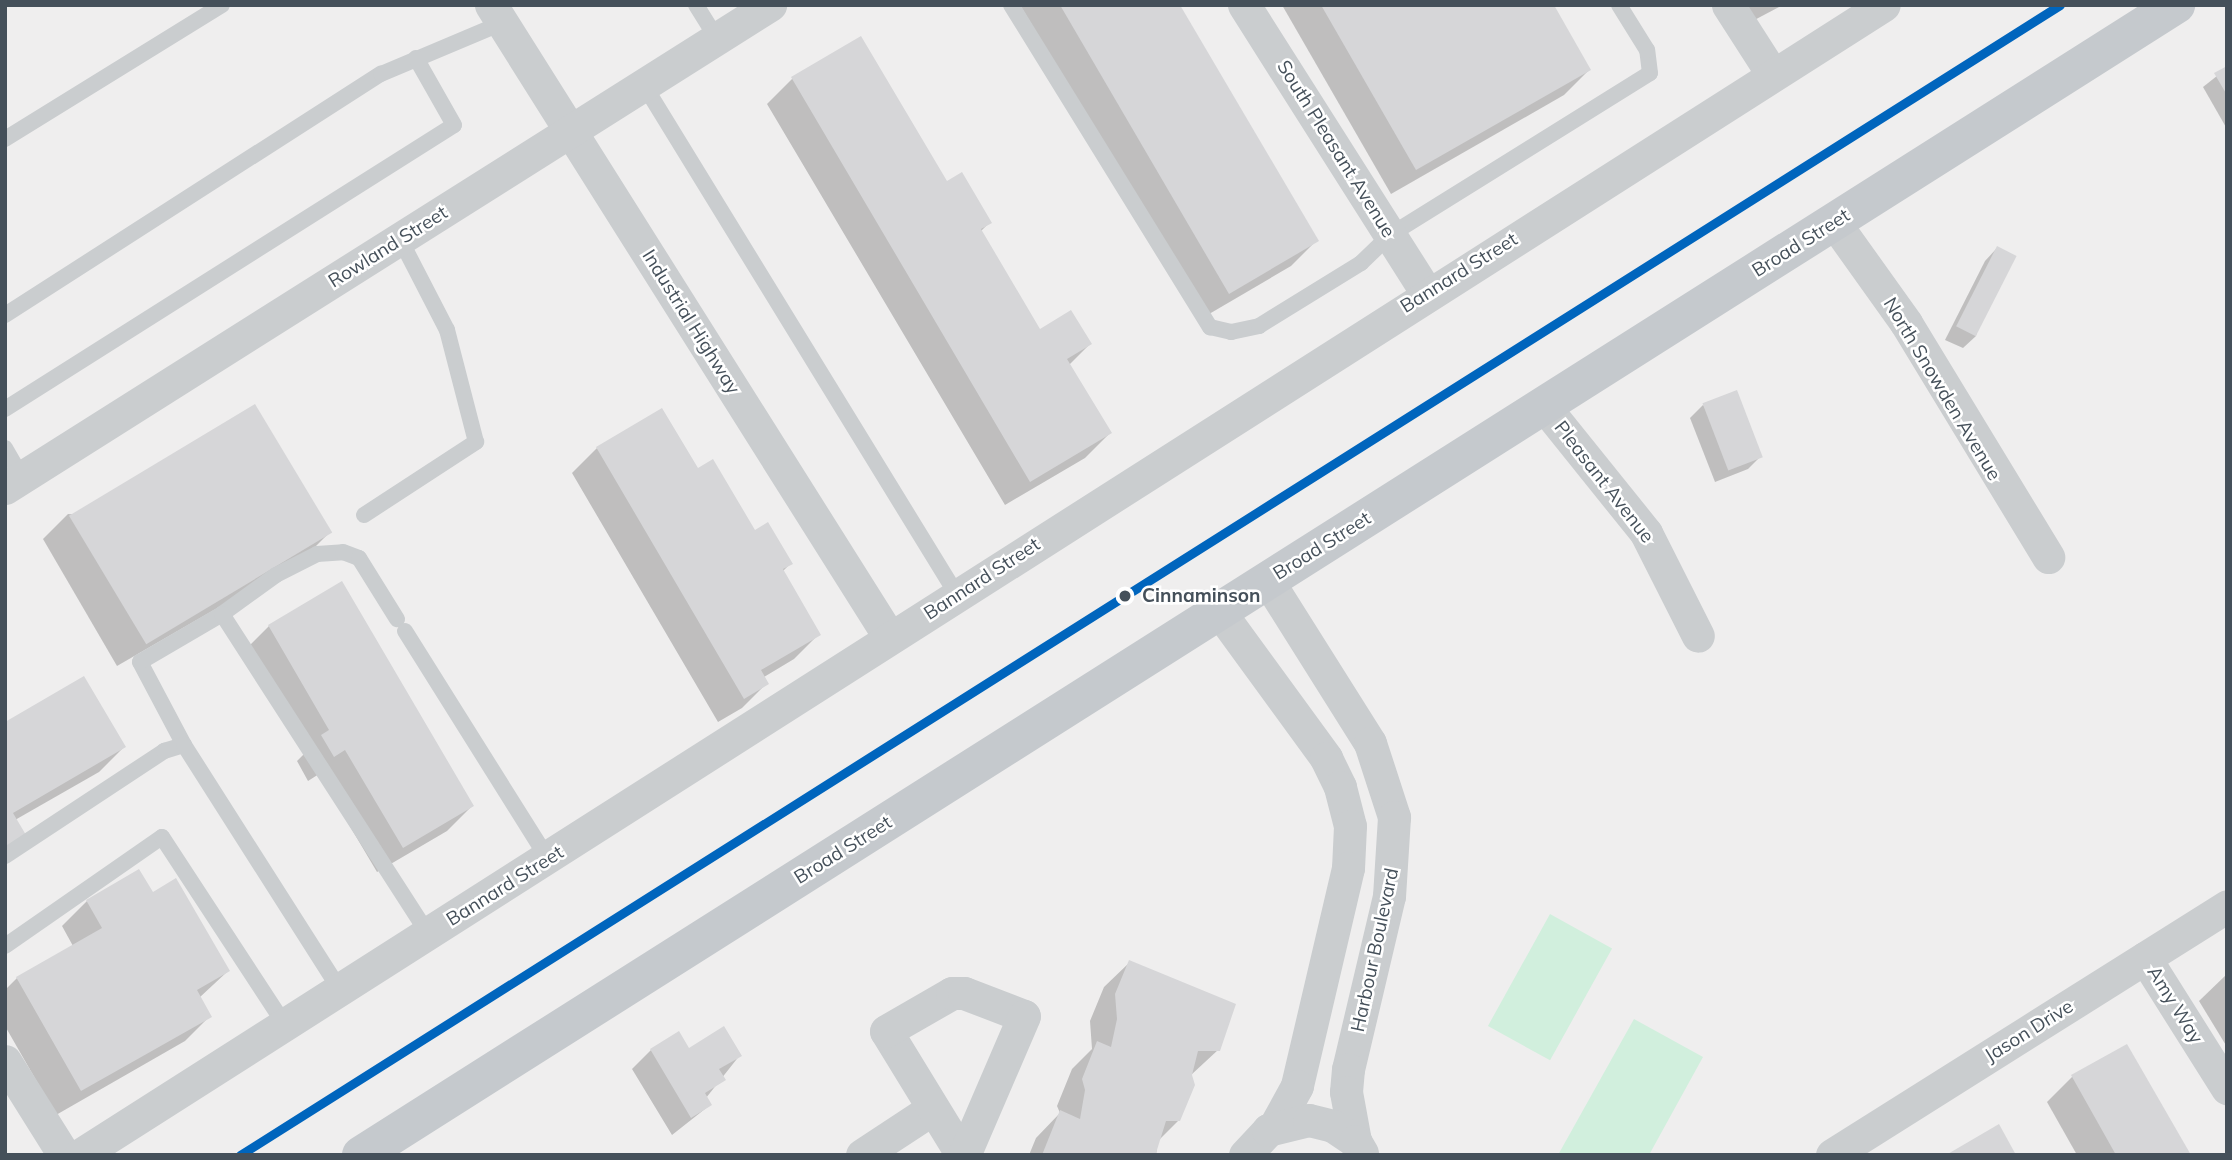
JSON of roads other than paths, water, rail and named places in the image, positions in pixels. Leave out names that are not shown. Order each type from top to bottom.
[{"type":"main road","name":"Broad Street","points":[[361,1155],[2176,5]]},
{"type":"street","name":"Rowland Street","points":[[14,483],[770,5]]},
{"type":"street","name":"South Pleasant Avenue","points":[[1244,5],[1427,293]]},
{"type":"street","points":[[1728,5],[1773,75]]},
{"type":"street","name":"Bannard Street","points":[[80,1155],[548,859],[1427,293],[1884,5]]},
{"type":"street","name":"Industrial Highway","points":[[497,14],[890,638]]},
{"type":"street","name":"North Snowden Avenue","points":[[1834,222],[1906,323],[2048,557]]},
{"type":"street","name":"Pleasant Avenue","points":[[1544,406],[1646,533],[1698,636]]},
{"type":"street","name":"Harbour Boulevard","points":[[1268,581],[1370,743],[1387,787],[1395,857],[1348,1069],[1346,1092],[1359,1148]]},
{"type":"street","points":[[1219,611],[1326,758],[1342,795],[1350,826],[1348,868],[1297,1086],[1275,1126],[1251,1144],[1245,1155]]},
{"type":"street","points":[[1342,795],[1387,787]]},
{"type":"street","name":"Jason Drive","points":[[1853,1149],[2227,906]]},
{"type":"street","name":"Amy Way","points":[[2145,958],[2227,1088]]},
{"type":"street","points":[[951,993],[964,993],[1024,1016],[963,1155],[932,1109],[887,1031],[951,993]]},
{"type":"street","points":[[5,1061],[64,1155]]},
{"type":"street","points":[[862,1155],[932,1109]]},
{"type":"street","name":"Harbour Boulevard","points":[[1275,1126],[1310,1120],[1333,1126],[1359,1148]]},
{"type":"lane","points":[[5,139],[222,5]]},
{"type":"lane","points":[[696,5],[717,39]]},
{"type":"lane","points":[[1010,5],[1210,327],[1230,332],[1259,326],[1361,263],[1390,235],[1650,73],[1647,50],[1619,5]]},
{"type":"lane","points":[[5,315],[381,74],[497,14]]},
{"type":"lane","points":[[5,409],[454,125],[416,58]]},
{"type":"lane","points":[[644,85],[957,595]]},
{"type":"lane","points":[[364,515],[476,442],[447,330],[400,239]]},
{"type":"lane","points":[[5,448],[14,483]]},
{"type":"lane","points":[[340,990],[184,745],[141,662],[222,614],[276,575],[317,554],[343,552],[359,558],[548,859]]},
{"type":"lane","points":[[222,614],[428,934]]},
{"type":"lane","points":[[5,856],[164,751],[184,745]]},
{"type":"lane","points":[[5,946],[162,837],[285,1025]]},
{"type":"place","name":"Cinnaminson","points":[[1125,596]]}]
